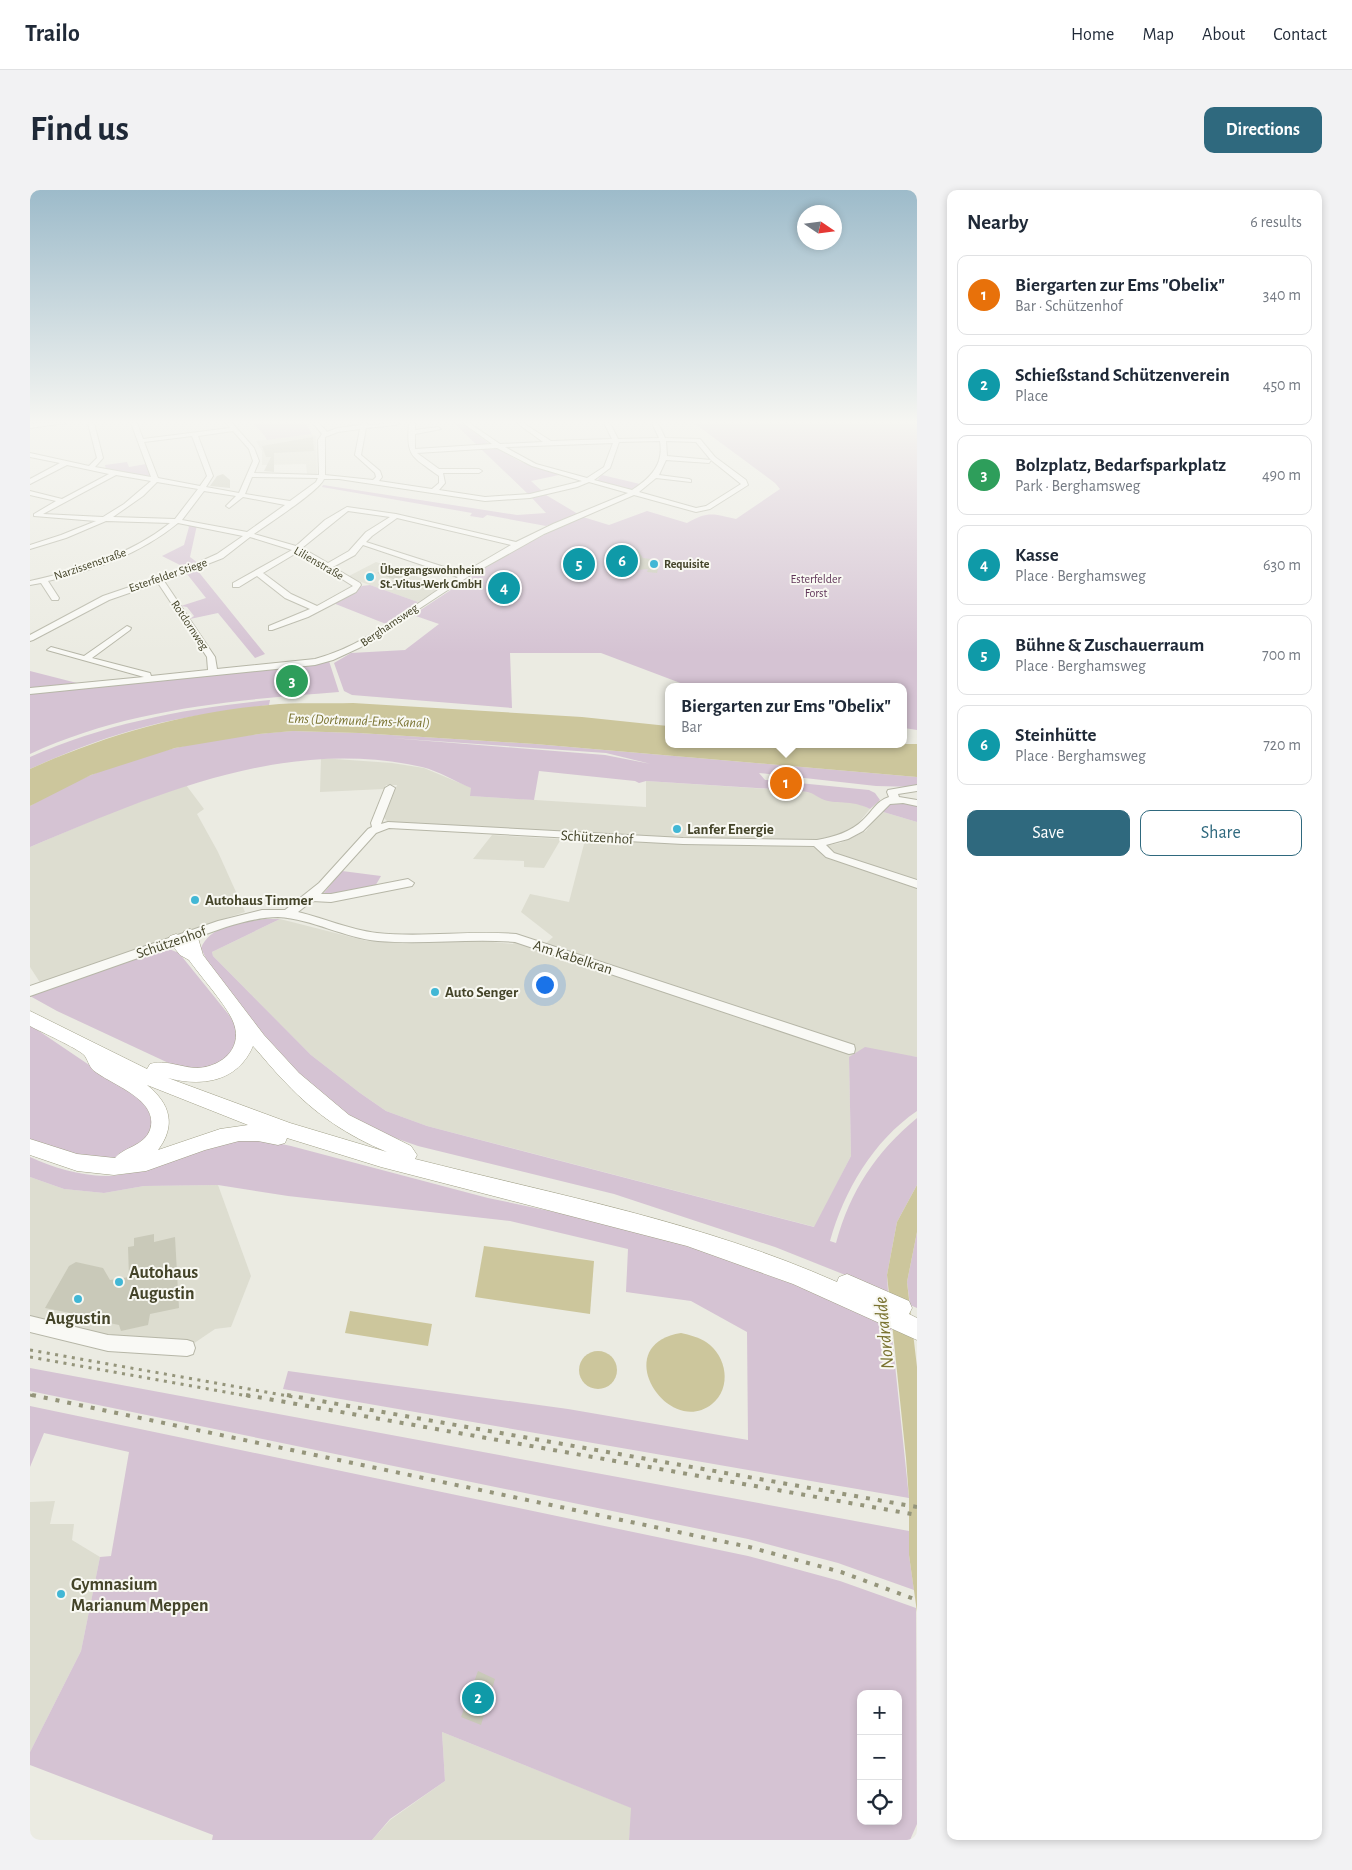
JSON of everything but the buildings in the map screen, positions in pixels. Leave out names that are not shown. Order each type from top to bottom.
[{"type":"highway","points":[[183,938],[186,951],[195,956],[240,1017],[290,1076],[334,1115],[377,1140],[400,1148],[408,1155]]},
{"type":"highway","points":[[30,993],[98,1042],[223,1098],[282,1118],[408,1155],[732,1239],[788,1258],[875,1303],[917,1329]]},
{"type":"highway","points":[[156,1069],[192,1075],[225,1069],[240,1055],[246,1042],[246,1034],[240,1017]]},
{"type":"highway","points":[[30,1018],[90,1051],[216,1106],[327,1143],[728,1249],[875,1303],[917,1316]]},
{"type":"highway","points":[[90,1051],[98,1064],[148,1097],[158,1111],[161,1125],[157,1137],[148,1148],[120,1163],[101,1167]]},
{"type":"highway","points":[[30,1147],[56,1158],[101,1167],[126,1166],[149,1162],[232,1134],[256,1133],[274,1136],[307,1147],[327,1143]]},
{"type":"street","points":[[59,500],[63,501]]},
{"type":"street","points":[[30,547],[78,532],[133,500]]},
{"type":"street","name":"Narzissenstraße","points":[[30,583],[127,552],[148,542],[177,521],[193,500]]},
{"type":"street","points":[[229,506],[236,500]]},
{"type":"street","points":[[270,500],[293,504]]},
{"type":"street","name":"Esterfelder Stiege","points":[[30,638],[106,598],[207,562],[250,535],[298,500]]},
{"type":"street","name":"Berghamsweg","points":[[30,691],[315,662],[341,654],[464,576],[518,545],[554,525],[616,500]]},
{"type":"street","points":[[662,500],[703,510],[720,500]]},
{"type":"street","points":[[33,516],[63,501]]},
{"type":"street","points":[[236,586],[259,574],[297,548],[343,510],[358,509],[396,516],[518,545]]},
{"type":"street","name":"Lilienstraße","points":[[33,516],[177,521],[250,535],[297,548],[355,583],[357,588],[317,609],[272,628]]},
{"type":"street","points":[[327,567],[352,553],[369,534],[396,516]]},
{"type":"street","points":[[362,543],[464,576]]},
{"type":"street","points":[[259,574],[288,596],[317,609]]},
{"type":"street","name":"Rotdornweg","points":[[159,579],[211,657],[213,673]]},
{"type":"street","name":"Narzissenstraße","points":[[43,580],[55,598]]},
{"type":"street","points":[[86,659],[127,628]]},
{"type":"street","name":"Berghamsweg","points":[[51,650],[154,677]]},
{"type":"street","points":[[288,914],[312,897],[364,838],[377,828],[376,823],[390,788]]},
{"type":"street","name":"Schützenhof","points":[[377,828],[396,825],[682,841],[817,843],[837,840],[860,828],[882,803],[896,799],[892,792],[917,788]]},
{"type":"street","points":[[896,799],[917,803]]},
{"type":"street","points":[[817,843],[830,855],[917,884]]},
{"type":"street","points":[[312,897],[331,898],[408,883]]},
{"type":"street","name":"Schützenhof","points":[[30,993],[183,938],[248,917],[288,914]]},
{"type":"street","name":"Am Kabelkran","points":[[288,914],[349,932],[374,937],[494,935],[516,938],[849,1049]]},
{"type":"street","points":[[30,1324],[108,1343],[187,1348]]},
{"type":"shaded area","points":[[376,562],[443,586],[418,602],[347,577]]},
{"type":"shaded area","points":[[321,758],[392,763],[424,768],[472,788],[471,796],[646,807],[646,781],[814,792],[823,799],[858,803],[870,809],[856,826],[841,835],[816,840],[682,838],[389,823],[384,818],[397,785],[386,785],[384,789],[320,792]]},
{"type":"shaded area","points":[[186,785],[204,809],[197,814],[218,852],[245,912],[174,935],[41,984],[30,967],[30,847],[117,810]]},
{"type":"shaded area","points":[[880,811],[917,822],[917,1057],[895,1054],[849,1057],[851,1156],[815,1227],[427,1126],[386,1111],[311,1055],[213,956],[212,952],[280,919],[367,941],[473,940],[513,944],[516,938],[545,944],[553,937],[521,912],[530,894],[569,902],[585,840],[820,847],[840,843],[866,831]]},
{"type":"shaded area","points":[[492,835],[561,839],[544,868],[524,867],[524,861],[473,859]]},
{"type":"shaded area","points":[[30,1177],[64,1189],[104,1193],[144,1186],[218,1185],[251,1276],[231,1327],[215,1329],[187,1348],[30,1324]]},
{"type":"shaded area","name":"Gymnasium Marianum Meppen","points":[[55,1501],[50,1524],[74,1524],[72,1540],[100,1557],[81,1651],[30,1752],[30,1502]]},
{"type":"shaded area","points":[[442,1732],[632,1808],[629,1840],[372,1840],[390,1820],[445,1781]]},
{"type":"green space","points":[[397,500],[420,500],[517,515],[546,513],[534,500],[554,500],[578,514],[546,526],[487,515],[483,518],[470,516],[472,513]]},
{"type":"green space","name":"Esterfelder Forst","points":[[764,500],[917,500],[917,730],[907,728],[907,683],[680,683],[601,653],[510,653],[512,708],[352,695],[344,691],[334,663],[351,653],[405,650],[439,624],[413,615],[517,549],[560,527],[583,517],[609,525],[647,511],[687,523],[706,515],[736,519]],"holes":[[[565,555],[577,558],[590,555],[596,564],[589,566],[593,572],[571,571],[561,564]]]},
{"type":"green space","points":[[186,523],[197,525],[190,557],[198,563],[186,568],[162,556],[184,545],[189,527]]},
{"type":"green space","points":[[197,570],[265,654],[255,658],[218,613],[190,619],[194,616],[187,607],[181,606],[206,598],[187,574]]},
{"type":"green space","points":[[370,585],[418,602],[386,624],[333,603],[362,586]]},
{"type":"green space","points":[[329,661],[339,692],[220,703],[181,709],[104,726],[30,754],[30,693]]},
{"type":"green space","points":[[30,671],[77,683],[30,689]]},
{"type":"green space","points":[[270,700],[269,705],[181,718],[147,726],[79,748],[30,769],[30,757],[59,745],[117,726],[178,713]]},
{"type":"green space","points":[[293,731],[359,733],[535,744],[917,777],[917,787],[876,786],[759,773],[765,780],[773,780],[773,783],[788,784],[789,790],[646,781],[639,783],[635,781],[539,771],[534,800],[470,796],[471,788],[422,767],[371,759],[321,759],[271,765],[222,776],[124,808],[30,847],[30,806],[60,789],[123,763],[157,753],[224,738]],"holes":[[[391,738],[606,753],[651,764],[605,755]]]},
{"type":"green space","points":[[799,783],[869,790],[875,793],[880,800],[870,809],[856,804],[827,801],[810,793],[800,791]]},
{"type":"green space","points":[[902,802],[917,806],[917,822],[880,811],[886,804]]},
{"type":"green space","points":[[342,871],[381,876],[374,888],[327,896],[323,894]]},
{"type":"green space","points":[[265,919],[280,919],[212,952],[213,956],[311,1055],[386,1111],[427,1126],[814,1227],[851,1156],[849,1057],[865,1047],[917,1057],[917,1111],[887,1137],[862,1168],[843,1204],[830,1241],[836,1243],[849,1206],[866,1174],[889,1145],[917,1118],[917,1185],[897,1222],[887,1275],[888,1292],[775,1247],[614,1194],[418,1146],[364,1127],[294,1072],[208,963],[201,948],[212,934],[228,926]]},
{"type":"green space","points":[[169,949],[179,953],[229,1015],[239,1031],[238,1046],[223,1066],[195,1071],[175,1066],[57,1011],[30,996],[153,953]]},
{"type":"green space","points":[[30,1025],[141,1100],[153,1116],[152,1134],[125,1155],[111,1159],[87,1158],[30,1141]]},
{"type":"green space","points":[[236,1140],[263,1140],[291,1146],[488,1198],[607,1223],[670,1240],[752,1265],[891,1327],[909,1498],[283,1389],[288,1371],[568,1409],[748,1440],[747,1332],[691,1301],[626,1292],[628,1249],[510,1221],[288,1196],[218,1185],[144,1186],[104,1193],[64,1189],[30,1177],[30,1157],[73,1172],[108,1176],[149,1168]]},
{"type":"green space","points":[[917,1232],[917,1308],[910,1305],[907,1282]]},
{"type":"green space","points":[[30,1368],[909,1531],[909,1555],[914,1590],[838,1563],[748,1539],[30,1391]]},
{"type":"green space","points":[[30,1406],[748,1556],[840,1581],[916,1608],[917,1824],[910,1840],[629,1840],[631,1808],[442,1732],[445,1781],[390,1819],[372,1840],[212,1840],[213,1835],[30,1765],[30,1752],[81,1651],[100,1557],[111,1556],[129,1452],[44,1433],[30,1467]]},
{"type":"water","name":"Ems (Dortmund-Ems-Kanal)","points":[[353,703],[582,717],[665,726],[665,748],[907,748],[907,744],[917,744],[917,777],[535,744],[359,733],[293,731],[259,734],[175,748],[91,775],[30,806],[30,769],[58,757],[117,736],[177,719],[238,708],[290,704]]},
{"type":"water","points":[[917,1185],[917,1232],[907,1282],[917,1367],[917,1612],[909,1555],[909,1498],[906,1458],[887,1275],[897,1222]]},
{"type":"water","points":[[484,1246],[594,1261],[590,1314],[475,1297]]},
{"type":"water","points":[[350,1311],[432,1324],[428,1346],[345,1333]]},
{"type":"water","points":[[681,1333],[700,1339],[713,1348],[719,1355],[724,1372],[722,1390],[718,1397],[712,1404],[695,1411],[678,1409],[663,1400],[652,1386],[647,1370],[648,1354],[659,1341]]},
{"type":"water","points":[[598,1351],[612,1356],[617,1370],[612,1384],[598,1389],[584,1384],[579,1370],[584,1356]]},
{"type":"railway","points":[[30,1350],[294,1397]]},
{"type":"railway","points":[[30,1357],[253,1397]]},
{"type":"railway","points":[[30,1395],[38,1397]]},
{"type":"railway","points":[[32,1395],[749,1547],[841,1572],[917,1600]]},
{"type":"railway","points":[[246,1395],[917,1515]]},
{"type":"railway","points":[[287,1395],[917,1507]]},
{"type":"place","name":"Steinhütte","points":[[622,561]]},
{"type":"place","name":"Bühne & Zuschauerraum","points":[[579,564]]},
{"type":"place","name":"Requisite","points":[[654,564]]},
{"type":"place","name":"Übergangswohnheim St.-Vitus-Werk GmbH","points":[[370,577]]},
{"type":"place","name":"Kasse","points":[[504,588]]},
{"type":"place","name":"Bolzplatz, Bedarfsparkplatz","points":[[292,681]]},
{"type":"place","name":"Biergarten zur Ems \"Obelix\"","points":[[786,783]]},
{"type":"place","name":"Lanfer Energie","points":[[677,829]]},
{"type":"place","name":"Autohaus Timmer","points":[[195,900]]},
{"type":"place","name":"Auto Senger","points":[[435,992]]},
{"type":"place","name":"Autohaus Augustin","points":[[119,1282]]},
{"type":"place","name":"Augustin","points":[[78,1299]]},
{"type":"place","name":"Gymnasium Marianum Meppen","points":[[61,1594]]},
{"type":"place","name":"Schießstand Schützenverein","points":[[478,1698]]},
{"type":"water label","name":"Nordradde","points":[[883,1333]]}]
